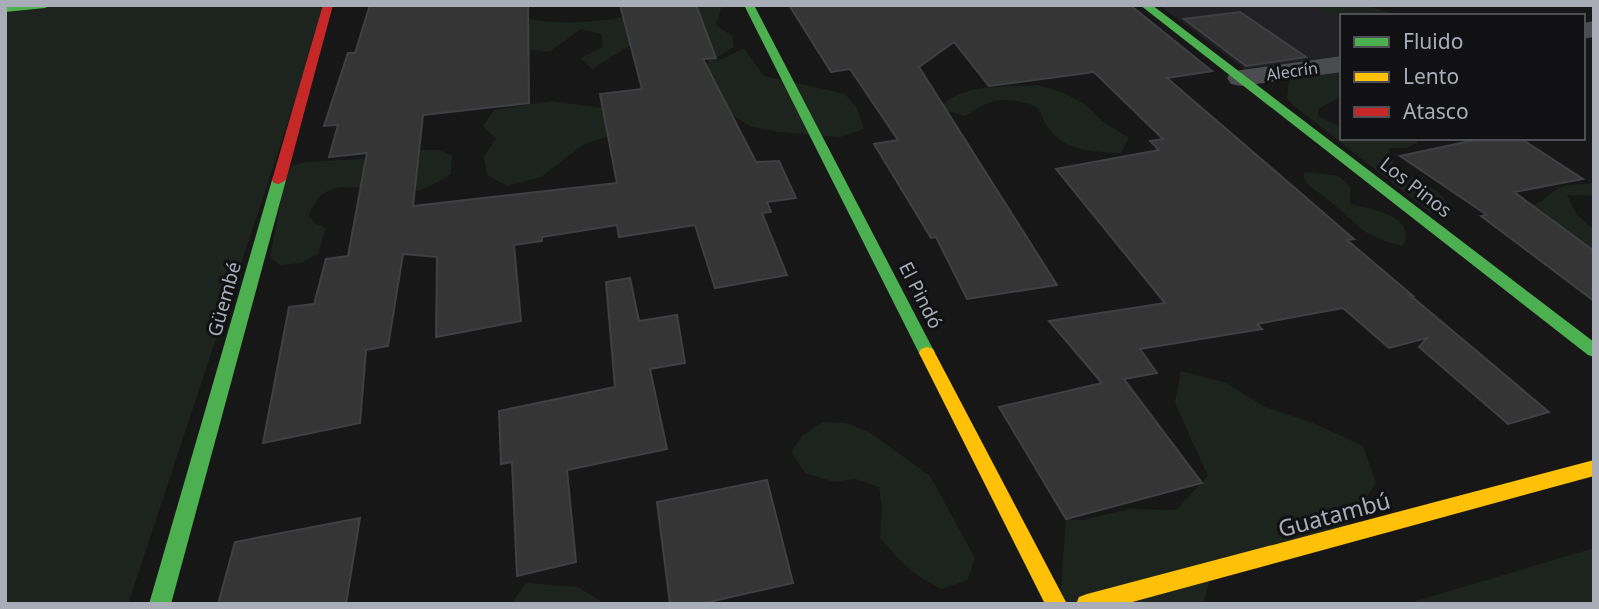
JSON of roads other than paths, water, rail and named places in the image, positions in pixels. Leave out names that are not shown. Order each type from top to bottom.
[{"type":"street","points":[[5,9],[45,5]]},
{"type":"street","name":"Güembé","points":[[160,604],[328,5]]},
{"type":"street","name":"El Pindó","points":[[749,5],[1056,604]]},
{"type":"street","name":"Los Pinos","points":[[1145,5],[1594,351]]},
{"type":"street","name":"Alecrín","points":[[1241,78],[1340,64]]},
{"type":"street","name":"Guatambú","points":[[1087,604],[1594,468]]}]
